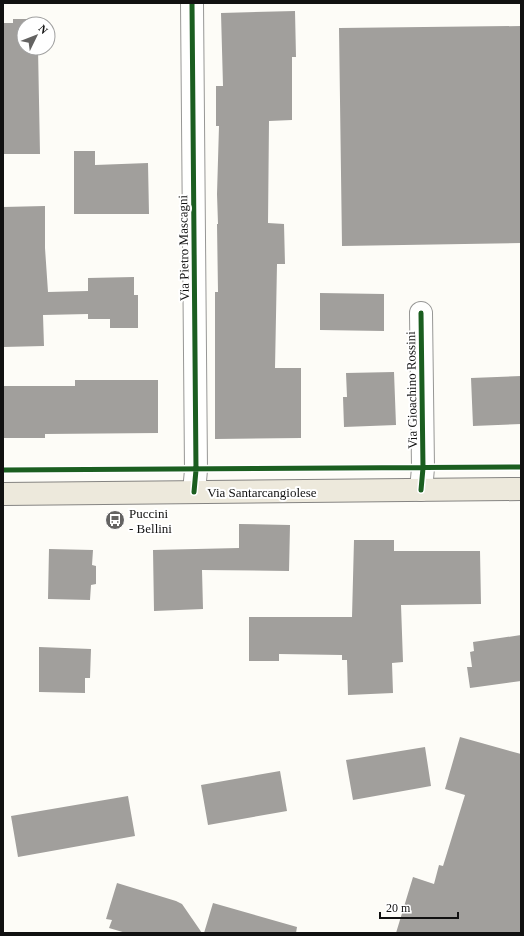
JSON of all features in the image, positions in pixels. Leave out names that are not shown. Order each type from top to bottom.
[{"type":"main road","name":"Via Santarcangiolese","points":[[3,494],[521,490]]},
{"type":"street","name":"Via Pietro Mascagni","points":[[192,3],[196,462],[194,492]]},
{"type":"street","name":"Via Gioachino Rossini","points":[[420,490],[423,468],[421,313]]},
{"type":"building","points":[[295,11],[296,57],[292,57],[292,120],[269,121],[268,223],[284,224],[285,264],[277,264],[275,368],[301,368],[301,438],[215,439],[215,292],[218,292],[217,194],[219,126],[216,126],[216,86],[223,86],[221,13]]},
{"type":"building","points":[[13,19],[16,19],[16,56],[38,56],[40,154],[3,154],[3,23],[13,23]]},
{"type":"building","points":[[521,26],[521,243],[342,246],[339,28]]},
{"type":"building","points":[[74,151],[95,151],[95,165],[148,163],[149,214],[74,214]]},
{"type":"building","points":[[45,206],[45,248],[48,292],[88,291],[88,278],[134,277],[134,295],[138,295],[138,328],[110,328],[110,319],[88,319],[88,314],[43,315],[44,346],[3,347],[3,207]]},
{"type":"building","points":[[320,293],[384,294],[384,331],[320,330]]},
{"type":"building","points":[[394,372],[396,425],[344,427],[343,397],[347,397],[346,373]]},
{"type":"building","points":[[521,376],[521,424],[473,426],[471,378]]},
{"type":"building","points":[[75,380],[158,380],[158,433],[45,434],[45,438],[3,438],[3,386],[75,386]]},
{"type":"building","points":[[239,524],[290,525],[289,571],[202,570],[203,609],[154,611],[153,550],[239,548]]},
{"type":"building","points":[[354,540],[394,540],[394,551],[480,551],[481,604],[401,605],[403,662],[392,663],[393,693],[348,695],[347,660],[342,660],[342,655],[279,654],[279,661],[249,661],[249,617],[352,617]]},
{"type":"building","points":[[49,549],[93,550],[92,565],[96,566],[96,584],[91,585],[90,600],[48,599]]},
{"type":"building","points":[[521,635],[521,681],[470,688],[467,667],[472,667],[470,652],[474,651],[473,642]]},
{"type":"building","points":[[39,647],[91,649],[90,678],[85,678],[85,693],[39,692]]},
{"type":"building","points":[[460,737],[521,754],[521,933],[396,933],[413,877],[434,884],[439,865],[443,866],[465,795],[445,789]]},
{"type":"building","points":[[425,747],[431,786],[353,800],[346,760]]},
{"type":"building","points":[[280,771],[287,811],[208,825],[201,785]]},
{"type":"building","points":[[128,796],[135,836],[18,857],[11,816]]},
{"type":"building","points":[[117,883],[182,904],[202,933],[126,933],[109,928],[112,920],[106,919]]},
{"type":"building","points":[[213,903],[297,927],[296,933],[204,933]]},
{"type":"cycle path","points":[[192,3],[196,470],[194,492]]},
{"type":"cycle path","points":[[421,313],[423,468],[421,490]]},
{"type":"cycle path","points":[[3,470],[521,467]]},
{"type":"place","name":"Puccini - Bellini","points":[[115,520]]}]
